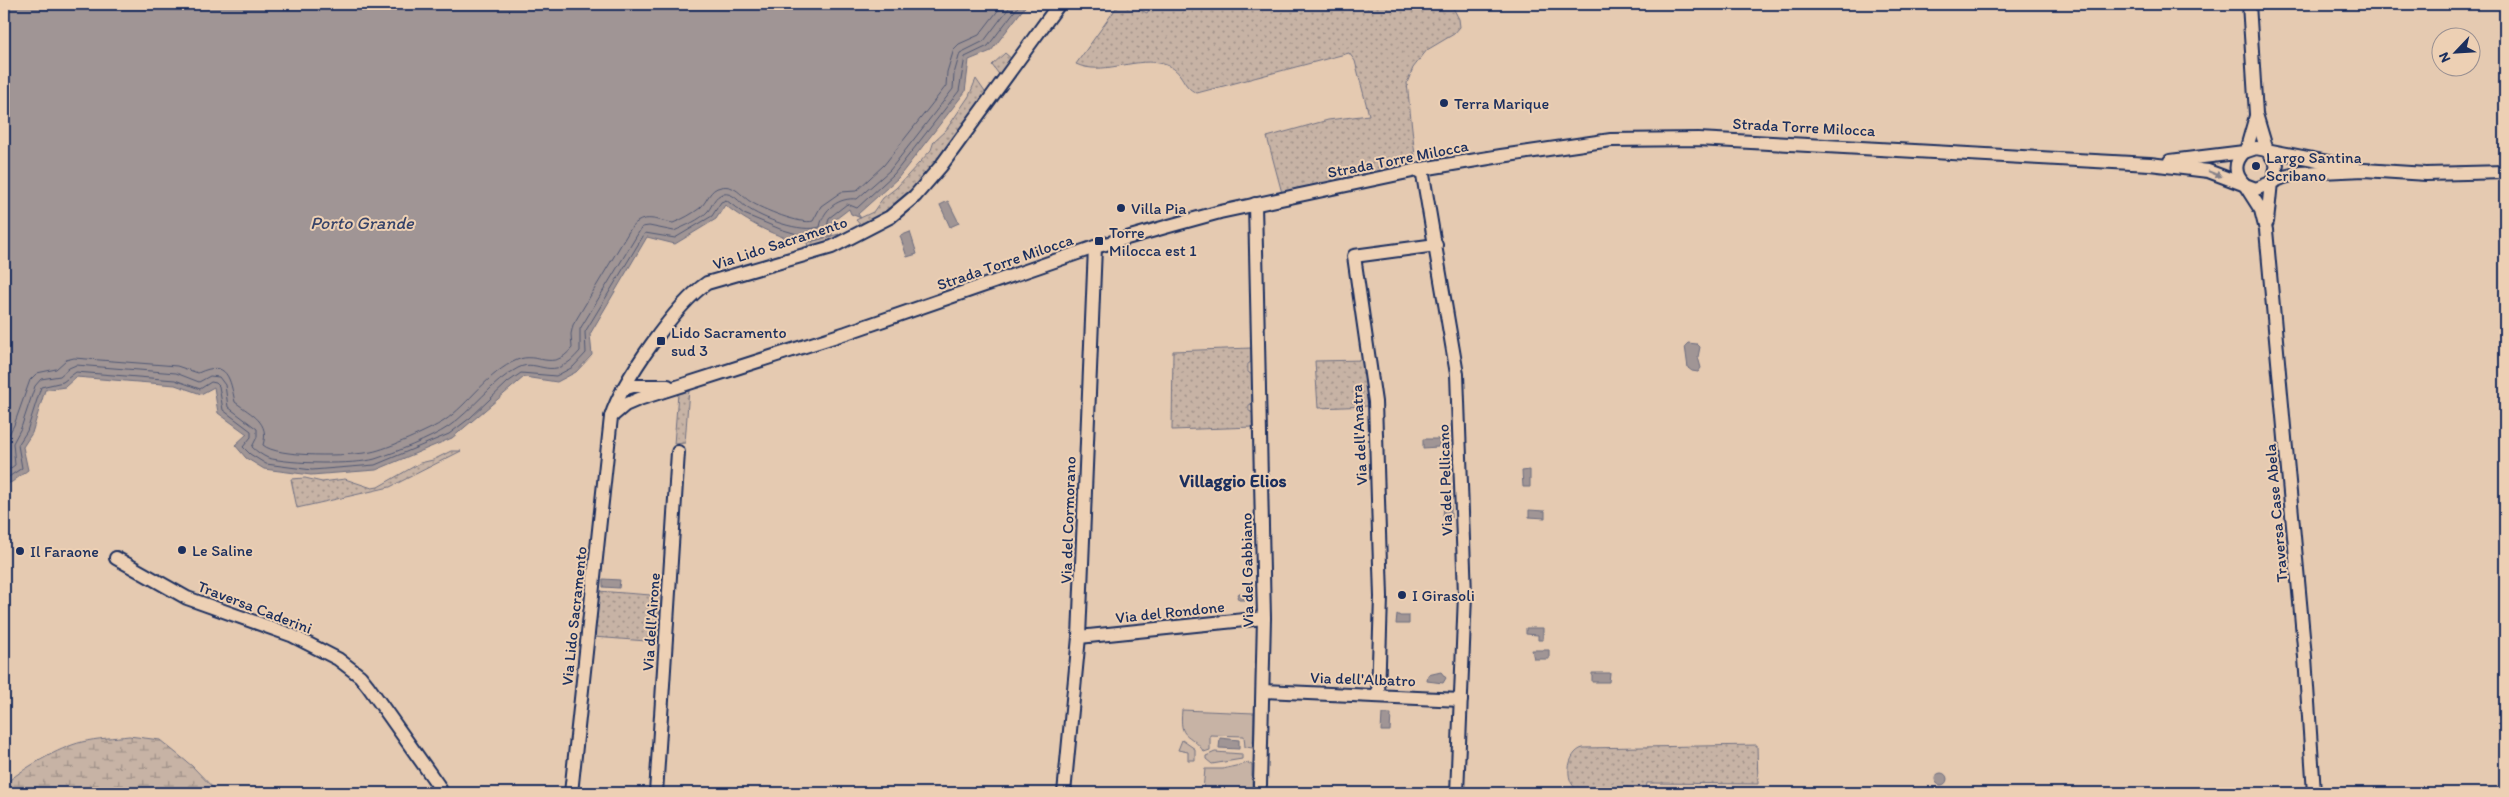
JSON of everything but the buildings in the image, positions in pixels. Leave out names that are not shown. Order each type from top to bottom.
[{"type":"street","name":"Via Lido Sacramento","points":[[571,793],[611,417],[623,389],[639,363],[690,296],[708,283],[832,247],[870,229],[904,206],[941,166],[1060,4]]},
{"type":"street","points":[[2249,4],[2256,114],[2268,151],[2277,166],[2272,181],[2266,230]]},
{"type":"street","points":[[2256,114],[2245,152],[2238,159],[2236,168],[2238,177],[2261,210],[2266,230]]},
{"type":"street","name":"Strada Torre Milocca","points":[[611,417],[625,404],[639,399],[837,336],[1095,247],[1220,212],[1422,169],[1611,140],[1698,138],[2150,164]]},
{"type":"street","points":[[2150,164],[2245,152],[2256,148],[2364,170]]},
{"type":"street","points":[[2150,164],[2208,171],[2245,185],[2262,188],[2272,181],[2300,173],[2364,170],[2426,174],[2505,172]]},
{"type":"street","name":"Via del Pellicano","points":[[1422,169],[1457,374],[1465,595],[1457,793]]},
{"type":"street","name":"Via del Gabbiano","points":[[1255,204],[1264,618],[1260,785]]},
{"type":"street","name":"Traversa Case Abela","points":[[2266,230],[2305,657],[2314,793]]},
{"type":"street","name":"Via dell'Anatra","points":[[1378,696],[1381,597],[1375,402],[1354,256],[1436,245]]},
{"type":"street","name":"Via del Cormorano","points":[[1065,793],[1079,638],[1095,247]]},
{"type":"street","points":[[639,363],[643,376],[659,386]]},
{"type":"street","points":[[639,399],[626,394],[623,389],[633,386],[680,386]]},
{"type":"street","name":"Via dell'Airone","points":[[656,793],[678,452]]},
{"type":"street","name":"Traversa Caderini","points":[[116,558],[187,598],[291,635],[338,659],[368,686],[406,736],[442,793]]},
{"type":"street","name":"Via del Rondone","points":[[1079,638],[1264,618]]},
{"type":"street","name":"Via dell'Albatro","points":[[1263,692],[1460,700]]},
{"type":"green space","points":[[1119,4],[1128,4],[1147,13],[1153,4],[1451,4],[1459,19],[1460,27],[1454,34],[1427,50],[1413,68],[1407,83],[1416,165],[1282,193],[1267,137],[1328,120],[1369,115],[1355,61],[1349,53],[1197,93],[1191,90],[1178,73],[1168,65],[1149,62],[1096,68],[1076,64]]},
{"type":"green space","points":[[1005,53],[1013,60],[1001,77],[992,65]]},
{"type":"green space","points":[[976,79],[987,95],[923,180],[893,209],[862,227],[856,220],[873,212],[883,198],[896,188],[931,150],[934,141],[946,130],[969,96]]},
{"type":"green space","points":[[839,234],[829,242],[808,248],[807,242]]},
{"type":"green space","points":[[1251,348],[1251,362],[1248,364],[1248,372],[1252,375],[1253,403],[1249,405],[1249,411],[1253,413],[1253,427],[1172,430],[1173,351]]},
{"type":"green space","points":[[1364,360],[1369,406],[1318,408],[1315,361]]},
{"type":"green space","points":[[689,389],[685,443],[674,444],[678,393]]},
{"type":"green space","points":[[451,451],[461,451],[390,487],[297,508],[291,479],[305,478],[322,482],[345,479],[372,488],[378,487],[420,463],[433,460]]},
{"type":"green space","points":[[598,591],[664,596],[663,611],[657,614],[657,621],[662,624],[660,642],[593,637]]},
{"type":"green space","points":[[1182,710],[1254,713],[1253,748],[1245,747],[1244,736],[1210,735],[1210,750],[1204,752],[1184,732],[1181,720]]},
{"type":"green space","points":[[129,736],[160,740],[192,766],[218,793],[4,793],[4,785],[11,779],[63,749],[88,741]]},
{"type":"green space","points":[[1182,740],[1195,749],[1195,760],[1188,760],[1188,752],[1178,750]]},
{"type":"green space","points":[[1757,745],[1758,784],[1647,783],[1646,790],[1581,791],[1571,783],[1569,776],[1570,762],[1573,756],[1583,748]]},
{"type":"green space","points":[[1215,752],[1242,754],[1242,759],[1212,764],[1206,759],[1206,756]]},
{"type":"green space","points":[[1248,763],[1252,765],[1252,793],[1203,790],[1205,769],[1223,769]]},
{"type":"water","name":"Porto Grande","points":[[4,4],[1027,4],[991,51],[969,60],[965,92],[898,178],[858,214],[861,218],[851,214],[849,209],[832,222],[832,236],[806,242],[784,237],[763,229],[725,205],[716,219],[675,244],[647,237],[590,334],[592,355],[576,372],[557,382],[524,377],[452,438],[376,470],[311,475],[264,469],[246,458],[235,445],[247,434],[218,413],[214,387],[201,394],[175,385],[76,377],[65,387],[45,390],[32,433],[23,447],[28,470],[12,482],[4,485]]},
{"type":"water","points":[[948,201],[959,223],[950,227],[940,205]]},
{"type":"water","points":[[910,232],[917,254],[907,257],[900,236]]},
{"type":"water","points":[[1688,343],[1697,344],[1700,347],[1698,357],[1701,368],[1698,372],[1688,368],[1685,346]]},
{"type":"water","points":[[1423,439],[1438,439],[1440,443],[1438,447],[1423,448]]},
{"type":"water","points":[[1530,470],[1530,487],[1523,487],[1522,471]]},
{"type":"water","points":[[1451,503],[1451,518],[1443,517],[1444,505]]},
{"type":"water","points":[[1529,510],[1545,511],[1545,518],[1529,517]]},
{"type":"water","points":[[603,579],[620,580],[619,588],[603,587]]},
{"type":"water","points":[[1239,593],[1253,593],[1253,600],[1239,600],[1237,597]]},
{"type":"water","points":[[1397,614],[1409,616],[1409,624],[1396,624]]},
{"type":"water","points":[[1526,628],[1543,628],[1543,640],[1538,640],[1538,635],[1526,634]]},
{"type":"water","points":[[1532,650],[1549,650],[1549,659],[1534,659]]},
{"type":"water","points":[[1441,672],[1446,678],[1443,683],[1427,681],[1428,675]]},
{"type":"water","points":[[1592,673],[1610,673],[1609,682],[1592,682]]},
{"type":"water","points":[[1382,714],[1391,714],[1390,731],[1381,731]]},
{"type":"water","points":[[1220,738],[1239,740],[1239,749],[1219,748]]},
{"type":"water","points":[[1941,773],[1947,779],[1941,785],[1935,779]]},
{"type":"place","name":"Terra Marique","points":[[1444,103]]},
{"type":"place","name":"Largo Santina Scribano","points":[[2256,166]]},
{"type":"place","name":"Villa Pia","points":[[1121,208]]},
{"type":"place","name":"Torre Milocca est 1","points":[[1099,241]]},
{"type":"place","name":"Lido Sacramento sud 3","points":[[661,341]]},
{"type":"place","name":"Le Saline","points":[[182,550]]},
{"type":"place","name":"Il Faraone","points":[[20,551]]},
{"type":"place","name":"I Girasoli","points":[[1402,595]]},
{"type":"district","name":"Villaggio Elios","points":[[1233,481]]}]
